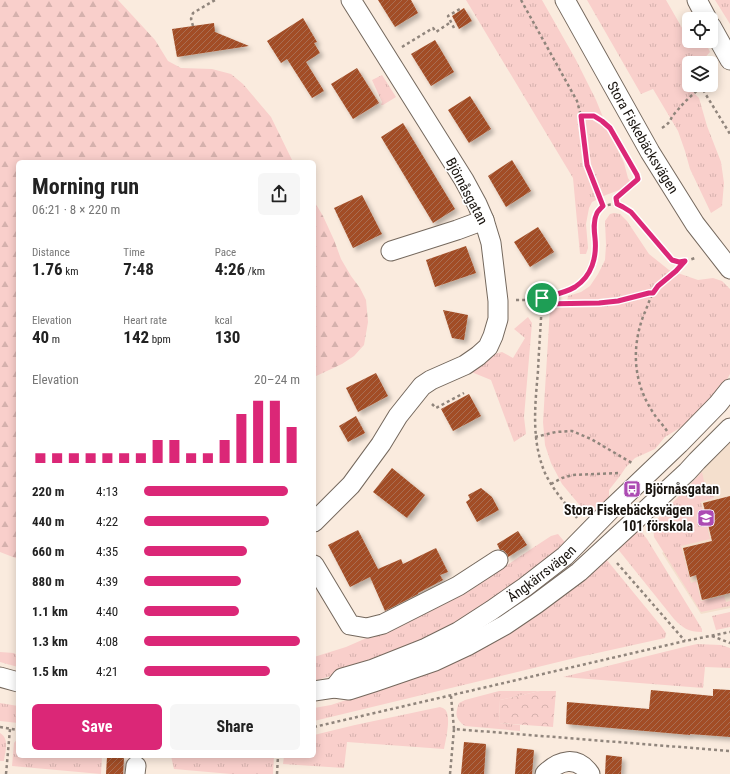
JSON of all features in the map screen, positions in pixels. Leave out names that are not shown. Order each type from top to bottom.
[{"type":"street","name":"Björnåsgatan","points":[[316,520],[351,485],[398,416],[418,391],[431,380],[465,365],[488,347],[494,336],[498,319],[498,301],[491,243],[477,204],[464,180],[350,0]]},
{"type":"street","name":"Stora Fiskebäcksvägen","points":[[565,0],[650,152],[695,224],[730,269]]},
{"type":"street","points":[[696,0],[703,12]]},
{"type":"street","points":[[725,40],[730,60]]},
{"type":"street","points":[[391,251],[484,220]]},
{"type":"street","name":"Ängkärrsvägen","points":[[334,688],[342,678],[426,648],[458,632],[520,591],[565,556],[613,507],[679,444],[718,404],[730,389]]},
{"type":"street","name":"Ängkärrsvägen","points":[[316,691],[334,688],[349,690],[374,682],[434,661],[467,646],[505,625],[579,572],[681,477],[730,428]]},
{"type":"street","points":[[316,568],[350,625],[367,628],[383,624],[458,586],[498,560]]},
{"type":"street","points":[[0,677],[16,681]]},
{"type":"street","points":[[545,774],[560,762],[572,762],[582,766],[590,774]]},
{"type":"path","points":[[193,26],[191,18],[193,13],[216,0]]},
{"type":"path","points":[[520,0],[577,101],[581,116],[587,165],[603,206]]},
{"type":"path","points":[[454,28],[448,16],[460,9]]},
{"type":"path","points":[[386,57],[433,28],[436,32],[452,22]]},
{"type":"path","points":[[662,128],[669,124],[674,114],[694,92]]},
{"type":"path","points":[[705,92],[730,134]]},
{"type":"path","points":[[581,116],[594,116],[610,128],[637,175],[638,179],[616,198],[617,204]]},
{"type":"path","points":[[498,301],[542,298],[562,293],[575,287],[584,280],[591,270],[595,256],[594,224],[597,213],[603,206],[612,204],[617,204],[631,212],[672,260],[679,262],[695,258]]},
{"type":"path","points":[[679,444],[654,414],[641,387],[636,370],[635,350],[639,330],[653,293],[658,286],[676,271],[685,261]]},
{"type":"path","points":[[542,304],[618,301],[653,293]]},
{"type":"path","points":[[542,298],[535,410],[535,436],[540,458],[551,484],[580,522]]},
{"type":"path","points":[[418,391],[436,408],[464,393]]},
{"type":"path","points":[[535,436],[572,431],[592,439],[635,465],[632,468]]},
{"type":"path","points":[[551,484],[562,478],[573,475],[624,472]]},
{"type":"path","points":[[617,563],[684,641]]},
{"type":"path","points":[[316,727],[684,641],[730,632]]},
{"type":"path","points":[[712,636],[730,643]]},
{"type":"path","points":[[450,774],[454,729],[451,696]]},
{"type":"path","points":[[0,727],[16,730]]},
{"type":"path","points":[[6,774],[10,729]]},
{"type":"path","points":[[454,729],[730,751]]},
{"type":"path","points":[[277,774],[278,758]]},
{"type":"shaded area","name":"Stora Fiskebäcksvägen 101 förskola","points":[[730,440],[730,608],[701,614],[662,553],[674,544],[693,507],[696,477]]},
{"type":"green space","points":[[0,0],[118,0],[155,40],[168,61],[181,68],[212,69],[231,74],[243,84],[271,117],[292,160],[16,160],[16,558],[0,552]]},
{"type":"green space","points":[[466,0],[542,0],[576,60],[596,100],[624,163],[630,181],[622,189],[592,202],[589,208],[586,224],[588,248],[586,254],[580,254],[573,178]]},
{"type":"green space","points":[[587,0],[666,0],[682,28],[682,48],[708,48],[710,52],[706,56],[682,56],[682,92],[693,92],[699,98],[707,126],[721,162],[724,183],[722,206],[711,213],[690,169],[678,131],[653,89],[641,94]]},
{"type":"green space","points":[[715,0],[730,0],[730,24]]},
{"type":"green space","points":[[382,75],[396,97],[381,105],[382,102],[372,80]]},
{"type":"green space","points":[[316,204],[334,240],[341,259],[366,300],[368,322],[364,345],[354,356],[342,364],[316,376]]},
{"type":"green space","points":[[610,214],[620,214],[627,221],[649,254],[669,270],[698,280],[713,278],[722,281],[730,289],[730,374],[724,385],[683,426],[665,437],[655,449],[635,458],[626,467],[609,490],[609,501],[592,520],[562,484],[551,463],[545,445],[543,422],[550,308],[566,307],[568,296],[581,292],[590,286],[605,260],[605,221]]},
{"type":"green space","points":[[528,317],[532,323],[524,417],[526,434],[514,442],[491,380],[469,371],[494,354],[502,352],[513,358],[525,338],[514,329]]},
{"type":"green space","points":[[702,472],[706,491],[712,490],[714,498],[701,502],[710,539],[681,546],[691,583],[696,581],[701,601],[724,596],[726,602],[730,601],[730,606],[701,612],[654,537],[653,526],[660,516]]},
{"type":"green space","points":[[639,529],[647,539],[702,629],[702,632],[686,629],[680,625],[617,548]]},
{"type":"green space","points":[[558,534],[568,546],[459,625],[354,669],[316,680],[316,656],[346,647],[468,592],[551,536]]},
{"type":"green space","points":[[606,559],[666,633],[665,638],[579,657],[316,721],[316,708],[331,705],[392,685]]},
{"type":"green space","points":[[730,612],[730,627],[716,630],[712,616]]},
{"type":"green space","points":[[697,644],[721,645],[730,648],[730,668],[705,667],[703,688],[563,677],[684,647]]},
{"type":"green space","points":[[0,652],[16,654],[16,666],[0,662]]},
{"type":"green space","points":[[499,691],[540,691],[500,700],[499,723],[520,725],[520,731],[465,726],[459,721],[457,710],[459,703]]},
{"type":"green space","points":[[540,691],[556,691],[553,727],[499,723],[500,700]]},
{"type":"green space","points":[[0,703],[16,706],[16,723],[0,721]]},
{"type":"green space","points":[[440,707],[446,711],[448,717],[444,749],[347,742],[344,768],[283,764],[284,758],[316,758],[316,735]]},
{"type":"green space","points":[[0,733],[6,742],[4,761],[0,761]]},
{"type":"green space","points":[[16,740],[16,758],[102,758],[101,774],[12,766],[14,743]]},
{"type":"green space","points":[[171,758],[274,758],[273,774],[231,774],[174,769]]},
{"type":"building","points":[[378,0],[411,0],[418,13],[395,27]]},
{"type":"building","points":[[464,8],[472,21],[459,29],[452,16]]},
{"type":"building","points":[[303,18],[317,42],[314,43],[320,53],[306,62],[324,91],[312,98],[287,59],[281,63],[267,41]]},
{"type":"building","points":[[214,23],[215,32],[249,46],[177,57],[172,29]]},
{"type":"building","points":[[435,40],[454,72],[431,86],[411,54]]},
{"type":"building","points":[[357,68],[379,103],[353,119],[331,84]]},
{"type":"building","points":[[470,96],[491,129],[469,143],[448,110]]},
{"type":"building","points":[[403,123],[455,209],[433,223],[381,137]]},
{"type":"building","points":[[512,160],[531,191],[506,207],[488,176]]},
{"type":"building","points":[[362,195],[382,234],[353,248],[334,208]]},
{"type":"building","points":[[538,227],[554,252],[530,267],[514,242]]},
{"type":"building","points":[[466,246],[476,273],[435,287],[426,260]]},
{"type":"building","points":[[443,310],[468,315],[464,340],[452,338]]},
{"type":"building","points":[[376,373],[388,396],[358,412],[346,388]]},
{"type":"building","points":[[469,394],[481,416],[453,431],[441,409]]},
{"type":"building","points":[[356,416],[365,433],[348,442],[339,426]]},
{"type":"building","points":[[392,468],[425,495],[407,518],[373,492]]},
{"type":"building","points":[[481,488],[492,497],[499,510],[477,522],[466,502],[470,499],[468,495]]},
{"type":"building","points":[[730,496],[730,593],[702,600],[696,575],[690,577],[683,548],[712,541],[703,503]]},
{"type":"building","points":[[358,530],[378,569],[401,559],[403,564],[436,548],[448,572],[440,575],[443,580],[385,611],[370,577],[350,587],[328,545]]},
{"type":"building","points":[[518,531],[527,545],[508,557],[503,550],[500,550],[497,544]]},
{"type":"building","points":[[713,689],[730,690],[730,737],[566,724],[567,702],[649,709],[651,690],[713,696]]},
{"type":"building","points":[[464,742],[486,744],[484,774],[461,774]]},
{"type":"building","points":[[517,748],[534,750],[532,774],[515,774]]},
{"type":"building","points":[[606,755],[622,757],[621,774],[605,774]]},
{"type":"building","points":[[107,758],[124,758],[123,774],[106,774]]},
{"type":"place","name":"Björnåsgatan","points":[[632,489]]},
{"type":"place","name":"Stora Fiskebäcksvägen 101 förskola","points":[[706,518]]},
{"type":"route","points":[[581,116],[594,116],[610,128],[637,175],[638,179],[616,198],[617,204],[631,212],[672,260],[679,262],[685,261],[676,271],[658,286],[653,293],[618,301],[599,303],[542,304],[542,298],[562,293],[575,287],[584,280],[591,270],[595,256],[594,224],[597,213],[603,206],[587,165],[581,116]]}]
